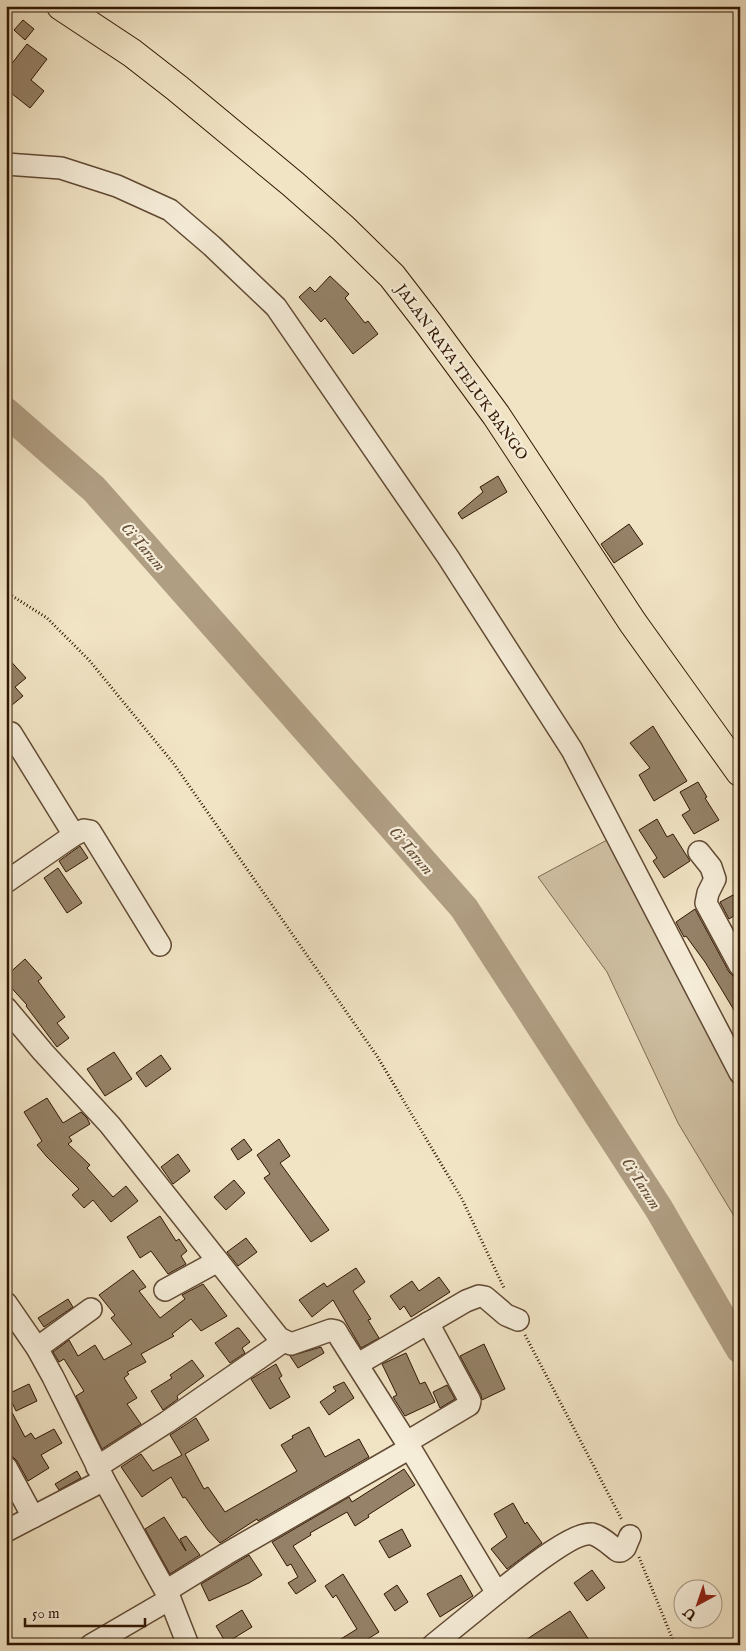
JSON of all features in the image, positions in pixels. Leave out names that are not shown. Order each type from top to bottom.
[{"type":"main road","name":"JALAN RAYA TELUK BANGO","points":[[61,6],[132,53],[177,88],[293,184],[343,228],[392,276],[496,415],[633,624],[740,772]]},
{"type":"street","points":[[6,164],[61,168],[117,186],[170,210],[212,246],[276,307],[448,558],[572,750],[740,1074]]},
{"type":"street","points":[[11,733],[74,835]]},
{"type":"street","points":[[6,882],[84,830],[91,833],[160,945]]},
{"type":"street","points":[[699,852],[710,867],[715,878],[708,893],[706,904],[740,966]]},
{"type":"street","points":[[6,1008],[43,1052],[110,1125],[280,1338],[294,1343],[333,1330],[339,1336],[408,1445],[497,1593]]},
{"type":"street","points":[[164,1290],[218,1261]]},
{"type":"street","points":[[358,1364],[466,1301],[479,1296],[485,1297],[506,1315],[518,1320]]},
{"type":"street","points":[[6,1304],[37,1348],[54,1377],[101,1474],[168,1595],[188,1645]]},
{"type":"street","points":[[37,1348],[91,1309]]},
{"type":"street","points":[[91,1645],[168,1595],[226,1554],[408,1445],[470,1405],[470,1400],[428,1323]]},
{"type":"street","points":[[6,1531],[33,1517],[101,1474],[167,1422],[284,1341]]},
{"type":"street","points":[[6,1467],[33,1517]]},
{"type":"street","points":[[437,1644],[497,1593],[566,1542],[589,1534],[596,1535],[618,1551],[621,1551],[625,1548],[630,1536]]},
{"type":"path","points":[[6,592],[47,618],[89,660],[174,764],[377,1056],[462,1198],[504,1289]]},
{"type":"path","points":[[518,1320],[630,1536],[675,1645]]},
{"type":"shaded area","points":[[622,832],[740,1047],[740,1226],[678,1123],[607,972],[538,877]]},
{"type":"building","points":[[23,20],[34,29],[25,40],[14,30]]},
{"type":"building","points":[[27,44],[47,59],[31,80],[44,91],[30,108],[6,89],[6,71]]},
{"type":"building","points":[[330,276],[349,294],[345,298],[365,323],[368,321],[378,334],[353,354],[325,318],[321,322],[299,297],[310,287],[315,292]]},
{"type":"building","points":[[498,476],[507,492],[462,519],[458,513],[483,492],[480,487]]},
{"type":"building","points":[[629,524],[643,544],[614,563],[601,544]]},
{"type":"building","points":[[6,656],[26,678],[15,687],[23,696],[6,710]]},
{"type":"building","points":[[653,726],[687,781],[654,801],[639,775],[650,768],[630,743]]},
{"type":"building","points":[[698,782],[707,797],[705,798],[719,820],[694,834],[682,815],[690,810],[680,792]]},
{"type":"building","points":[[657,819],[667,837],[673,834],[690,861],[664,878],[653,861],[657,858],[639,830]]},
{"type":"building","points":[[80,846],[88,858],[66,872],[59,861]]},
{"type":"building","points":[[58,868],[82,903],[67,913],[44,878]]},
{"type":"building","points":[[733,895],[740,906],[740,912],[729,919],[720,902]]},
{"type":"building","points":[[695,909],[729,972],[734,977],[740,978],[740,1020],[705,962],[686,936],[684,937],[676,922]]},
{"type":"building","points":[[25,959],[42,978],[38,981],[65,1017],[57,1023],[69,1038],[57,1047],[27,1005],[6,982],[6,976]]},
{"type":"building","points":[[114,1052],[132,1079],[105,1096],[87,1069]]},
{"type":"building","points":[[161,1055],[171,1069],[146,1087],[136,1073]]},
{"type":"building","points":[[47,1098],[63,1123],[81,1112],[87,1118],[90,1124],[69,1137],[72,1141],[68,1144],[90,1165],[87,1168],[113,1197],[126,1186],[138,1201],[111,1222],[93,1200],[84,1208],[72,1195],[79,1189],[37,1145],[42,1141],[24,1112]]},
{"type":"building","points":[[244,1139],[252,1150],[238,1160],[231,1149]]},
{"type":"building","points":[[279,1139],[290,1156],[280,1163],[329,1230],[311,1242],[264,1178],[270,1174],[257,1155]]},
{"type":"building","points":[[178,1154],[190,1171],[173,1184],[161,1167]]},
{"type":"building","points":[[234,1180],[245,1193],[226,1210],[214,1197]]},
{"type":"building","points":[[160,1216],[176,1241],[179,1239],[187,1251],[181,1256],[186,1264],[168,1274],[151,1251],[140,1258],[127,1237]]},
{"type":"building","points":[[246,1238],[257,1252],[238,1266],[227,1252]]},
{"type":"building","points":[[356,1268],[365,1282],[353,1291],[371,1319],[368,1320],[379,1338],[361,1348],[333,1300],[312,1317],[299,1300],[324,1283],[327,1287]]},
{"type":"building","points":[[133,1270],[146,1287],[139,1291],[160,1318],[185,1299],[182,1295],[203,1284],[227,1316],[201,1331],[191,1319],[172,1334],[174,1336],[141,1354],[146,1362],[127,1372],[129,1374],[124,1378],[137,1398],[127,1404],[141,1424],[102,1449],[76,1396],[84,1391],[64,1359],[59,1362],[53,1352],[69,1340],[78,1356],[95,1345],[104,1360],[132,1344],[111,1318],[115,1315],[99,1295]]},
{"type":"building","points":[[439,1277],[450,1292],[411,1317],[404,1306],[400,1310],[390,1296],[412,1281],[419,1291]]},
{"type":"building","points":[[68,1299],[73,1307],[44,1327],[38,1318]]},
{"type":"building","points":[[237,1328],[250,1342],[242,1348],[245,1353],[230,1363],[215,1343]]},
{"type":"building","points":[[484,1344],[505,1389],[482,1400],[460,1356]]},
{"type":"building","points":[[321,1347],[324,1353],[298,1368],[290,1356]]},
{"type":"building","points":[[406,1353],[420,1384],[425,1382],[435,1402],[405,1416],[393,1397],[397,1395],[382,1364]]},
{"type":"building","points":[[192,1360],[204,1376],[177,1396],[178,1399],[163,1410],[151,1391],[172,1378],[170,1375]]},
{"type":"building","points":[[276,1364],[282,1376],[279,1378],[290,1397],[270,1409],[251,1379]]},
{"type":"building","points":[[344,1382],[354,1398],[329,1415],[320,1402],[336,1391],[333,1387]]},
{"type":"building","points":[[29,1384],[37,1401],[16,1411],[8,1394]]},
{"type":"building","points":[[447,1385],[455,1399],[440,1408],[433,1392]]},
{"type":"building","points":[[6,1401],[25,1437],[31,1433],[35,1439],[54,1429],[62,1443],[41,1455],[49,1468],[28,1481],[17,1461],[12,1456],[6,1455]]},
{"type":"building","points":[[196,1418],[209,1440],[185,1454],[204,1489],[208,1487],[225,1512],[297,1471],[281,1445],[293,1438],[292,1436],[309,1427],[325,1457],[359,1439],[369,1457],[258,1521],[257,1519],[220,1543],[208,1530],[185,1497],[183,1498],[171,1477],[142,1497],[121,1467],[141,1454],[153,1471],[182,1455],[170,1435]]},
{"type":"building","points":[[404,1469],[415,1485],[368,1515],[369,1517],[355,1526],[347,1512],[310,1533],[311,1535],[293,1546],[316,1581],[296,1594],[288,1583],[298,1577],[291,1564],[287,1566],[272,1542],[349,1497],[352,1502]]},
{"type":"building","points":[[77,1471],[81,1478],[59,1490],[55,1484]]},
{"type":"building","points":[[513,1503],[525,1524],[527,1522],[542,1543],[507,1569],[491,1549],[507,1537],[494,1514]]},
{"type":"building","points":[[164,1517],[186,1551],[180,1539],[186,1536],[200,1555],[170,1574],[145,1529]]},
{"type":"building","points":[[402,1529],[411,1546],[389,1558],[379,1541]]},
{"type":"building","points":[[249,1555],[262,1575],[209,1601],[201,1584]]},
{"type":"building","points":[[592,1570],[605,1588],[587,1601],[574,1583]]},
{"type":"building","points":[[343,1574],[379,1632],[358,1645],[331,1645],[357,1629],[336,1595],[333,1598],[325,1586]]},
{"type":"building","points":[[461,1575],[473,1596],[440,1617],[427,1594]]},
{"type":"building","points":[[397,1585],[408,1602],[395,1611],[384,1594]]},
{"type":"building","points":[[242,1610],[252,1627],[226,1643],[216,1626]]},
{"type":"building","points":[[570,1611],[589,1640],[581,1645],[518,1645]]},
{"type":"waterway","name":"Ci Tarum","points":[[6,412],[94,489],[464,908],[659,1209],[740,1349]]}]
